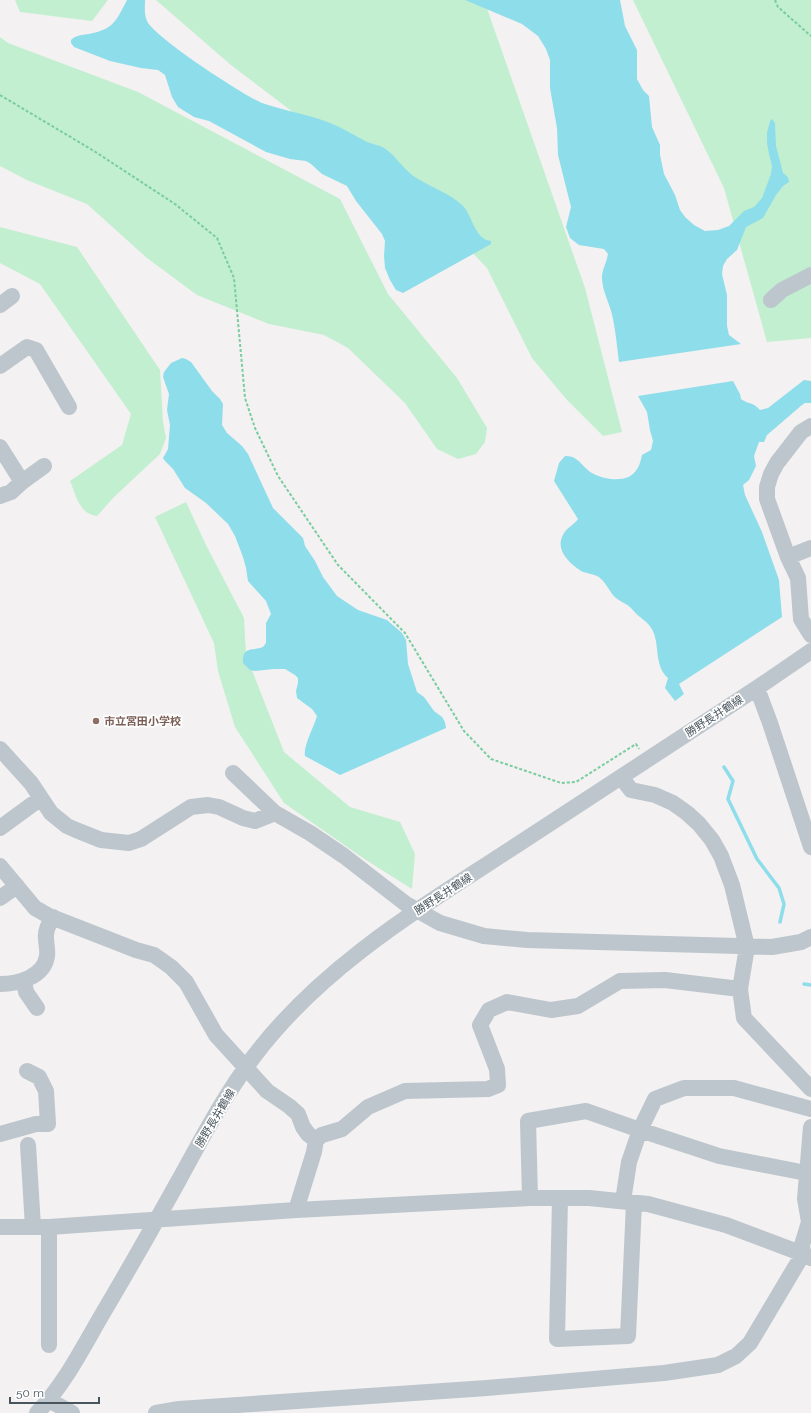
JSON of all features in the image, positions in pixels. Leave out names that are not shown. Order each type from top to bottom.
[{"type":"street","points":[[771,300],[782,290],[811,274]]},
{"type":"street","points":[[0,366],[27,347],[36,350],[69,407]]},
{"type":"street","points":[[811,426],[801,432],[777,463],[771,474],[767,487],[768,499],[788,556],[798,578],[801,619],[811,634]]},
{"type":"street","points":[[0,446],[22,482]]},
{"type":"street","points":[[0,496],[10,492],[44,466]]},
{"type":"street","points":[[788,556],[811,548]]},
{"type":"street","name":"勝野長井鶴線","points":[[37,1413],[49,1400],[75,1362],[215,1116],[253,1057],[288,1015],[303,1000],[341,966],[417,910],[757,688],[811,651]]},
{"type":"street","points":[[757,688],[811,848]]},
{"type":"street","points":[[0,749],[31,783],[51,813],[67,826],[101,840],[129,843],[141,840],[191,807],[208,805],[219,807],[243,818],[254,821],[275,813]]},
{"type":"street","points":[[233,773],[275,813],[344,856],[406,904],[440,923],[484,936],[526,940],[747,947],[772,947],[801,942],[811,937]]},
{"type":"street","points":[[621,777],[631,790],[661,798],[673,803],[699,824],[712,840],[721,856],[732,885],[747,947],[740,990],[744,1018],[811,1089]]},
{"type":"street","points":[[0,828],[41,798]]},
{"type":"street","points":[[0,866],[35,908],[53,917],[136,950],[154,955],[171,967],[186,982],[216,1035],[267,1091],[290,1106],[298,1114],[308,1134],[316,1140]]},
{"type":"street","points":[[0,898],[17,886]]},
{"type":"street","points":[[0,984],[32,978],[40,970],[47,958],[47,927],[53,917]]},
{"type":"street","points":[[24,980],[26,992],[37,1008]]},
{"type":"street","points":[[296,1210],[314,1152],[316,1140],[322,1135],[342,1128],[368,1107],[406,1091],[488,1089],[498,1085],[497,1069],[480,1025],[489,1010],[507,1002],[551,1010],[578,1006],[620,981],[665,980],[740,990]]},
{"type":"street","points":[[0,1134],[36,1124],[48,1124],[46,1091],[39,1077],[27,1070]]},
{"type":"street","points":[[560,1198],[557,1339],[628,1336],[629,1162],[640,1130],[655,1099],[684,1088],[734,1088],[811,1109]]},
{"type":"street","points":[[530,1198],[528,1121],[586,1111],[719,1156],[806,1173]]},
{"type":"street","points":[[807,1256],[802,1245],[809,1222],[805,1199],[811,1127]]},
{"type":"street","points":[[28,1145],[33,1227]]},
{"type":"street","points":[[0,1227],[49,1227],[296,1210],[530,1198],[589,1198],[648,1204],[726,1225],[807,1256]]},
{"type":"street","points":[[49,1227],[49,1345]]},
{"type":"street","points":[[156,1413],[179,1409],[487,1388],[664,1373],[718,1365],[736,1356],[750,1343],[807,1256]]},
{"type":"street","points":[[49,1400],[72,1413]]},
{"type":"path","points":[[775,0],[778,7],[811,36]]},
{"type":"path","points":[[0,95],[94,151],[175,204],[217,238],[234,278],[245,398],[255,428],[278,476],[338,564],[405,633],[464,730],[491,759],[561,783],[576,782],[636,744],[647,760]]},
{"type":"green space","points":[[15,0],[108,0],[92,21],[20,12]]},
{"type":"green space","points":[[156,0],[484,0],[585,288],[622,432],[603,436],[567,400],[532,358],[487,268],[408,185],[331,141],[231,65]]},
{"type":"green space","points":[[633,0],[811,0],[811,338],[767,342],[724,188]]},
{"type":"green space","points":[[0,37],[8,43],[138,92],[340,199],[388,294],[457,378],[487,428],[485,442],[476,454],[458,459],[437,449],[405,403],[348,348],[324,335],[269,324],[197,295],[147,258],[87,204],[27,180],[0,166]]},
{"type":"green space","points":[[0,227],[77,247],[160,370],[163,422],[166,438],[160,454],[114,497],[97,516],[86,512],[82,508],[76,498],[70,481],[122,445],[131,414],[40,284],[0,263]]},
{"type":"green space","points":[[186,502],[206,545],[244,618],[246,655],[284,752],[350,807],[400,822],[415,854],[412,889],[366,860],[284,803],[235,727],[218,671],[214,643],[155,517]]},
{"type":"water","points":[[127,0],[145,0],[146,18],[153,29],[181,52],[252,98],[271,106],[328,122],[367,142],[384,148],[392,154],[412,175],[452,197],[464,207],[478,232],[486,240],[491,241],[491,244],[403,293],[396,290],[385,268],[385,241],[382,234],[356,201],[347,186],[322,174],[306,161],[290,159],[266,152],[209,121],[194,117],[178,107],[172,97],[165,75],[158,70],[110,61],[74,47],[71,40],[75,37],[104,30],[109,27],[117,19]]},
{"type":"water","points":[[465,0],[620,0],[625,26],[637,50],[637,79],[643,90],[649,96],[652,127],[660,145],[660,155],[664,174],[675,195],[680,210],[685,217],[694,225],[705,231],[718,230],[729,226],[744,211],[754,207],[762,198],[771,174],[772,166],[767,143],[767,133],[770,121],[772,119],[775,123],[776,146],[783,173],[788,177],[789,182],[783,186],[776,195],[763,218],[746,227],[737,250],[727,259],[723,266],[722,274],[727,295],[727,326],[729,335],[741,344],[619,362],[612,314],[602,281],[602,275],[608,254],[604,249],[579,245],[570,238],[566,227],[571,207],[558,155],[557,128],[550,88],[550,60],[546,49],[538,36],[522,24]]},
{"type":"water","points":[[182,358],[191,362],[212,391],[220,399],[223,404],[222,425],[227,433],[242,446],[248,454],[273,508],[303,538],[305,546],[323,577],[337,596],[358,610],[387,620],[402,633],[406,640],[408,664],[417,692],[424,697],[434,711],[442,717],[446,728],[340,775],[305,756],[307,742],[317,716],[312,709],[297,698],[296,691],[298,678],[285,669],[255,671],[250,670],[243,663],[244,654],[248,650],[263,647],[266,643],[266,623],[271,614],[266,601],[248,581],[243,557],[235,536],[228,524],[206,503],[185,488],[173,469],[163,458],[168,449],[170,425],[167,410],[169,394],[163,377],[164,372],[171,363]]},
{"type":"water","points":[[804,380],[811,381],[811,403],[805,403],[802,405],[767,435],[764,442],[759,442],[754,456],[756,466],[749,480],[743,485],[745,495],[762,532],[779,580],[782,617],[679,684],[684,694],[675,701],[665,688],[668,678],[660,666],[655,638],[649,625],[629,607],[616,598],[599,577],[581,571],[565,557],[562,552],[561,542],[563,534],[578,519],[554,481],[559,463],[565,456],[573,457],[592,473],[609,479],[622,479],[633,474],[639,466],[642,455],[651,450],[653,441],[647,412],[638,396],[733,381],[741,399],[755,405],[760,410],[768,408]]},
{"type":"waterway","points":[[724,767],[733,781],[728,799],[757,859],[779,888],[784,904],[780,922]]},
{"type":"waterway","points":[[804,984],[811,985]]},
{"type":"place","name":"市立宮田小学校","points":[[96,721]]}]
